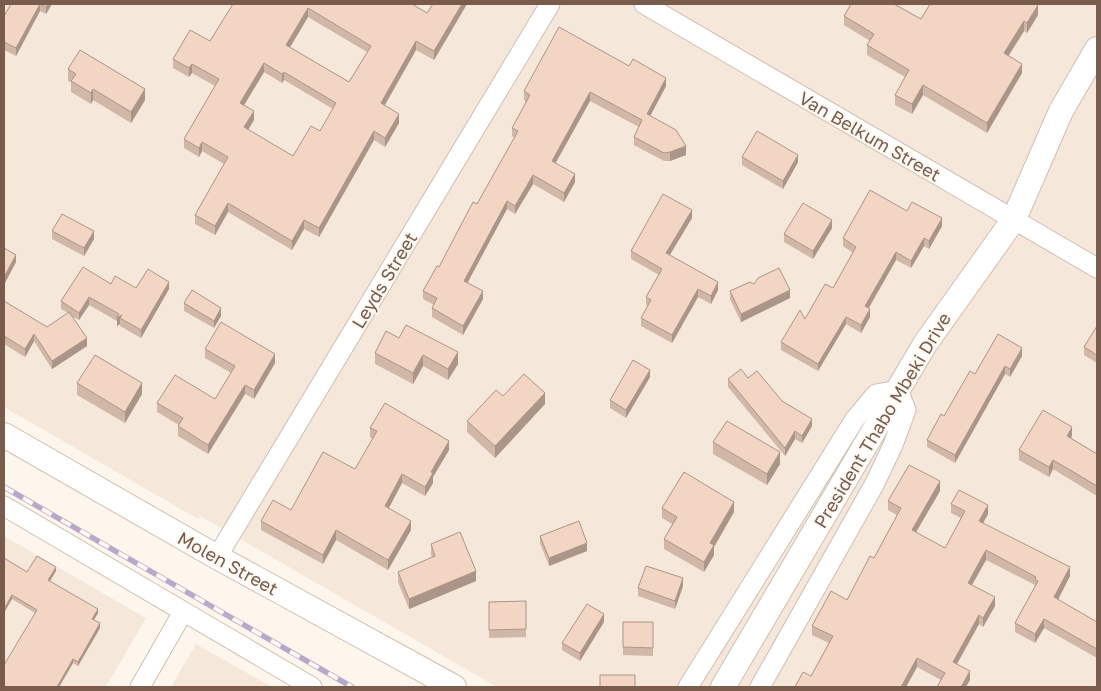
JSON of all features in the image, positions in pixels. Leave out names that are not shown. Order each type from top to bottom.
[{"type":"street","name":"Leyds Street","points":[[217,557],[550,4]]},
{"type":"street","name":"Van Belkum Street","points":[[644,4],[1097,268]]},
{"type":"street","name":"President Thabo Mbeki Drive","points":[[723,687],[924,344],[1014,219],[1061,111],[1097,49]]},
{"type":"street","points":[[688,687],[855,420],[876,394],[898,390],[906,410],[893,445],[874,485],[760,687]]},
{"type":"street","name":"Molen Street","points":[[4,435],[217,557],[454,687]]},
{"type":"street","points":[[4,506],[312,687]]},
{"type":"street","points":[[140,687],[183,612]]},
{"type":"shaded area","points":[[4,4],[1097,4],[1097,687],[497,687],[200,516],[198,519],[4,407]]},
{"type":"shaded area","points":[[4,536],[146,618],[106,687],[4,687]]},
{"type":"shaded area","points":[[196,644],[272,687],[171,687]]},
{"type":"building","points":[[11,4],[40,4],[16,48],[4,42],[4,16]]},
{"type":"building","points":[[233,4],[412,4],[427,13],[433,4],[462,4],[434,51],[416,41],[381,103],[399,114],[385,138],[374,131],[319,228],[304,220],[292,241],[228,203],[215,226],[195,215],[228,157],[202,142],[199,148],[184,139],[219,79],[192,64],[189,68],[173,59],[190,30],[210,41]],"holes":[[[308,8],[371,46],[349,82],[286,45]],[[264,63],[282,74],[284,72],[336,103],[320,131],[311,126],[293,156],[244,127],[254,111],[240,103]]]},
{"type":"building","points":[[851,4],[894,4],[921,19],[930,4],[1038,5],[1027,23],[1024,21],[1004,53],[1022,64],[987,123],[923,85],[912,104],[895,95],[909,70],[867,45],[874,34],[844,16]]},
{"type":"building","points":[[559,27],[629,66],[633,59],[666,78],[647,114],[676,130],[686,146],[664,153],[634,137],[642,120],[590,92],[552,161],[575,174],[564,193],[533,175],[515,206],[507,201],[464,281],[483,291],[463,326],[432,308],[437,298],[423,291],[437,266],[439,267],[473,202],[477,204],[518,131],[512,128],[530,95],[524,91]]},
{"type":"building","points":[[80,50],[145,89],[131,112],[93,89],[91,93],[71,81],[76,74],[68,69]]},
{"type":"building","points":[[757,131],[798,155],[783,181],[742,157]]},
{"type":"building","points":[[870,190],[907,211],[912,202],[942,218],[929,241],[924,238],[911,261],[896,252],[865,306],[870,309],[861,325],[846,317],[818,364],[781,342],[800,310],[805,319],[825,284],[833,288],[856,247],[843,238]]},
{"type":"building","points":[[663,194],[692,210],[666,253],[718,282],[711,296],[698,289],[672,335],[641,318],[651,300],[646,297],[662,269],[631,251]]},
{"type":"building","points":[[803,203],[832,220],[813,251],[784,234]]},
{"type":"building","points":[[62,214],[94,231],[84,248],[52,231]]},
{"type":"building","points":[[4,248],[16,255],[4,277]]},
{"type":"building","points":[[83,267],[111,284],[115,276],[136,288],[148,269],[169,282],[141,330],[120,318],[122,315],[117,318],[119,314],[89,297],[79,313],[61,301]]},
{"type":"building","points":[[779,268],[790,290],[741,314],[730,291],[750,282],[754,284],[758,278]]},
{"type":"building","points":[[192,290],[221,308],[214,321],[184,303]]},
{"type":"building","points":[[4,301],[47,327],[69,312],[87,338],[52,361],[34,334],[25,349],[4,336]]},
{"type":"building","points":[[221,322],[275,354],[254,390],[245,385],[208,445],[178,426],[183,418],[157,403],[175,375],[215,399],[235,366],[205,349]]},
{"type":"building","points":[[406,325],[458,352],[448,369],[423,355],[413,373],[375,353],[386,331],[399,338]]},
{"type":"building","points":[[1097,326],[1097,355],[1084,347]]},
{"type":"building","points":[[998,334],[1022,348],[1010,369],[1005,366],[955,455],[927,440],[941,414],[944,416],[970,371],[975,374]]},
{"type":"building","points":[[95,355],[142,383],[125,412],[77,383]]},
{"type":"building","points":[[633,360],[650,370],[626,410],[610,400]]},
{"type":"building","points":[[741,369],[748,378],[757,371],[782,401],[812,419],[802,436],[795,431],[785,448],[728,379]]},
{"type":"building","points":[[524,374],[545,393],[495,446],[467,421],[496,390],[503,396]]},
{"type":"building","points":[[385,403],[449,441],[431,472],[433,473],[425,487],[402,474],[385,506],[411,521],[388,560],[336,530],[323,555],[261,521],[273,500],[291,510],[323,452],[355,469],[377,431],[370,428]]},
{"type":"building","points":[[1043,410],[1072,427],[1067,436],[1097,454],[1097,486],[1053,460],[1049,467],[1019,450]]},
{"type":"building","points":[[727,421],[780,452],[767,474],[713,442]]},
{"type":"building","points":[[909,465],[940,481],[912,530],[945,548],[965,511],[951,504],[959,490],[988,505],[979,521],[1070,567],[1054,597],[1097,622],[1097,649],[1044,619],[1035,634],[1015,623],[1038,581],[1035,580],[1036,577],[986,550],[968,583],[995,597],[983,618],[979,615],[953,662],[970,671],[961,687],[937,687],[945,673],[917,658],[901,687],[795,687],[803,672],[811,676],[833,636],[812,626],[831,591],[847,600],[870,556],[874,558],[901,508],[888,501]]},
{"type":"building","points":[[684,472],[734,502],[710,543],[714,545],[704,562],[664,539],[677,517],[662,508]]},
{"type":"building","points":[[579,521],[587,543],[549,558],[540,536]]},
{"type":"building","points":[[460,532],[476,571],[409,599],[398,572],[435,556],[431,544]]},
{"type":"building","points":[[37,556],[56,567],[48,580],[98,609],[92,619],[100,623],[78,662],[73,659],[57,687],[4,687],[4,665],[37,610],[12,595],[4,609],[4,558],[27,572]]},
{"type":"building","points":[[646,566],[683,578],[675,601],[638,588]]},
{"type":"building","points":[[526,601],[526,629],[489,630],[489,602]]},
{"type":"building","points":[[587,604],[604,614],[580,653],[562,643]]},
{"type":"building","points":[[623,622],[653,622],[653,648],[623,647]]},
{"type":"building","points":[[600,675],[635,675],[635,687],[600,687]]},
{"type":"railway","points":[[4,487],[352,687]]}]
